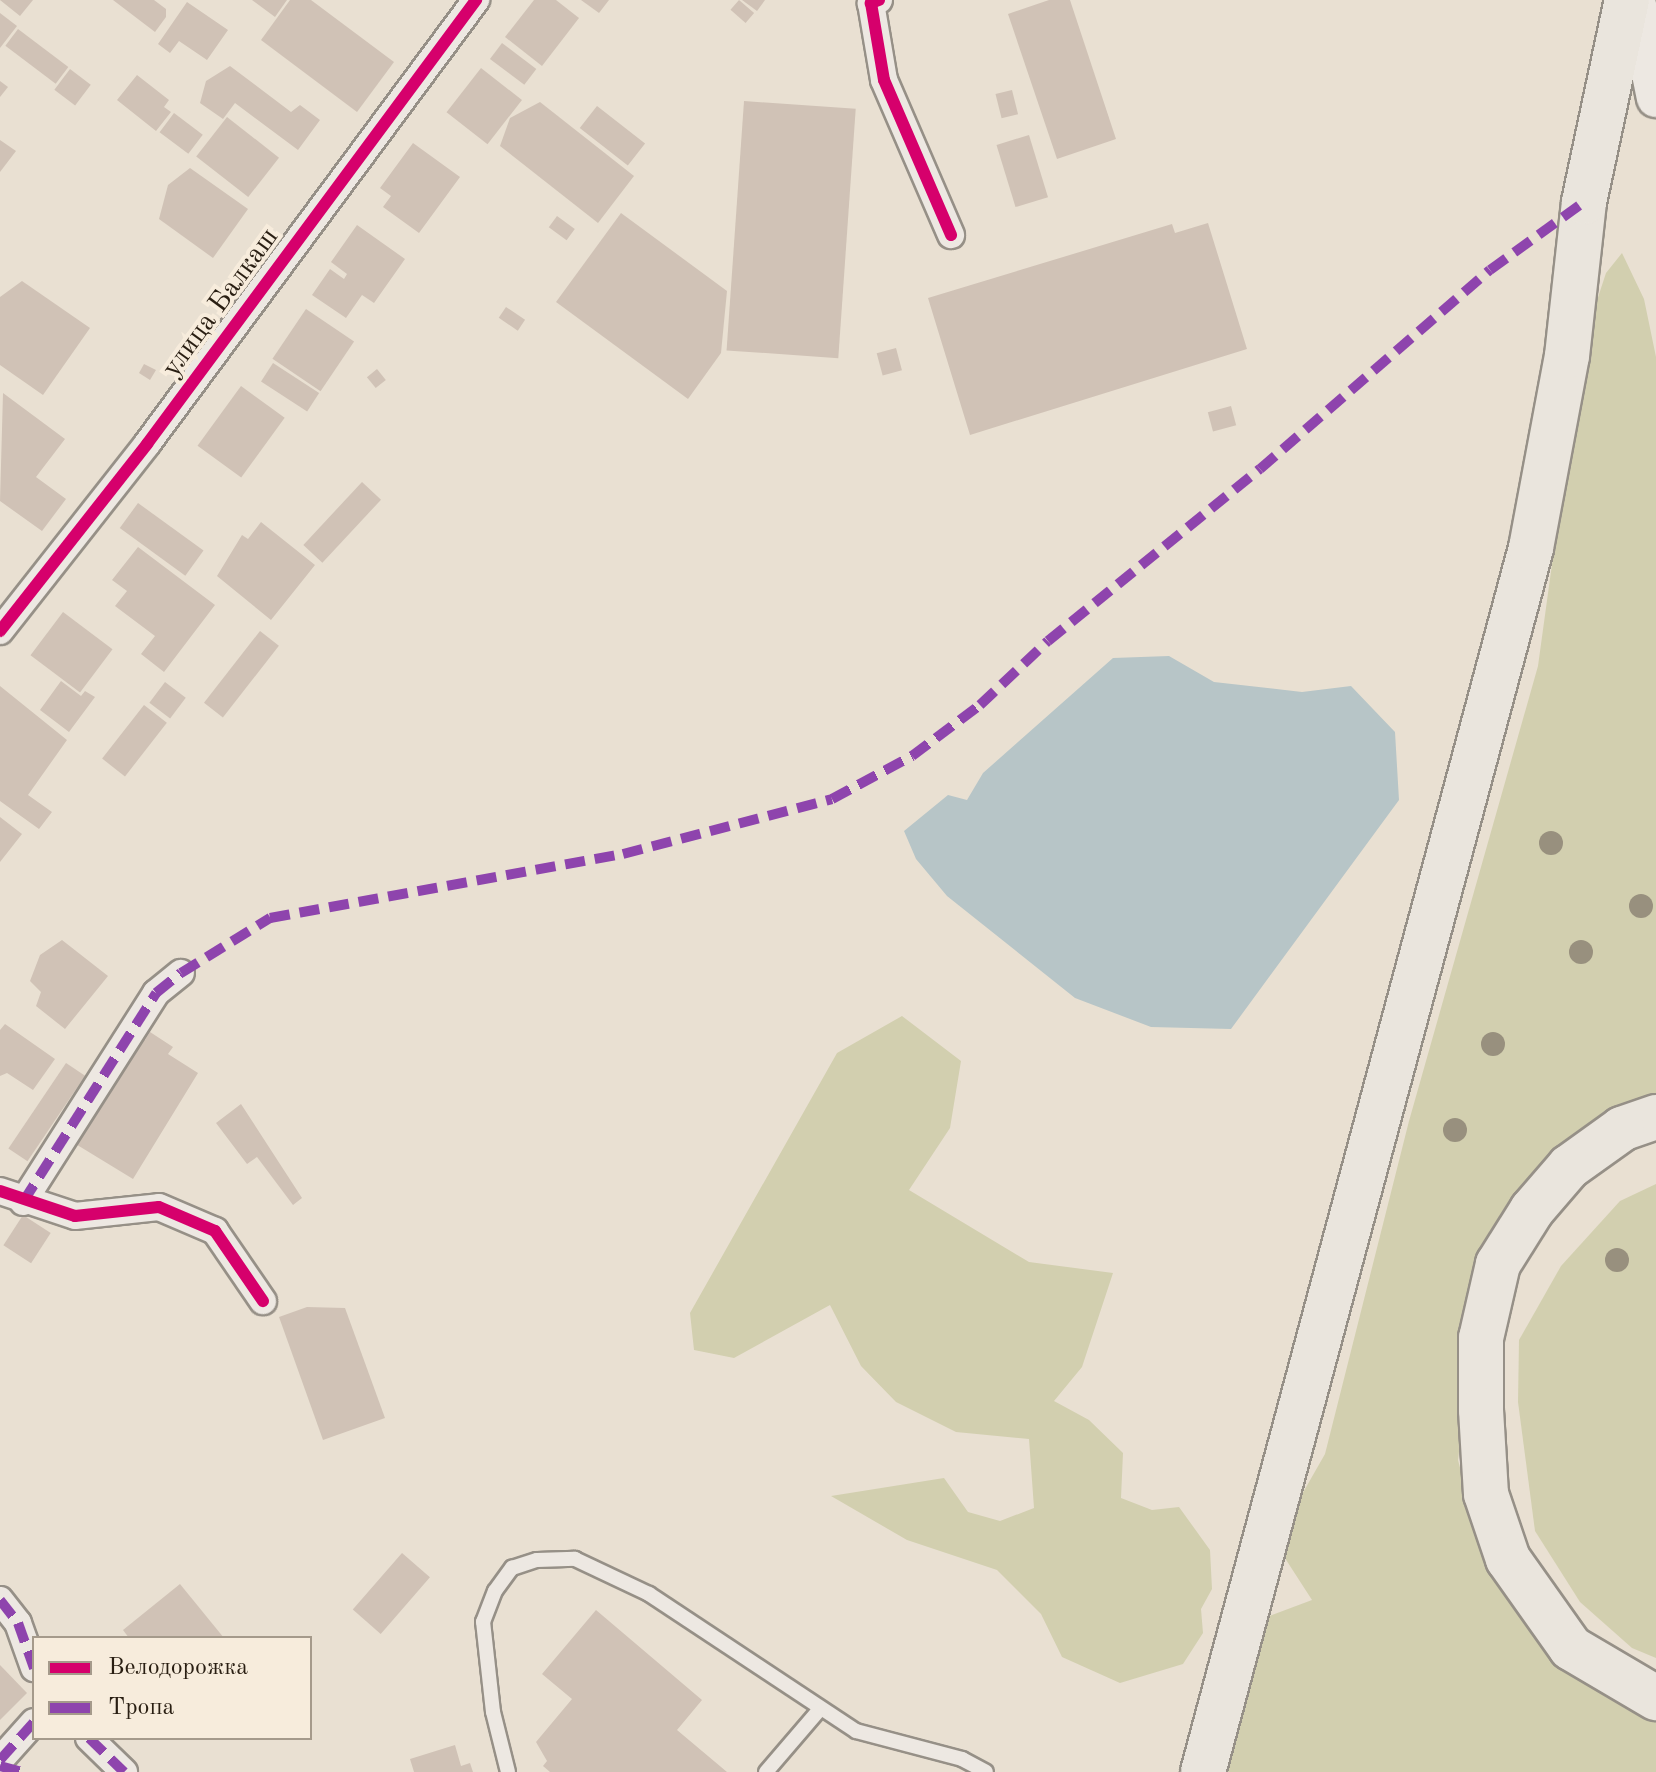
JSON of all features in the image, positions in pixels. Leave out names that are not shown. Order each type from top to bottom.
[{"type":"highway","points":[[1203,1772],[1531,548],[1567,356],[1584,202],[1627,0]]},
{"type":"highway","points":[[1656,1117],[1622,1129],[1569,1167],[1532,1210],[1498,1264],[1481,1338],[1481,1410],[1486,1494],[1508,1559],[1571,1648],[1656,1698]]},
{"type":"main road","points":[[1636,0],[1656,98]]},
{"type":"street","name":"улица Балкаш","points":[[0,631],[147,444],[476,0]]},
{"type":"street","points":[[879,0],[871,3],[884,80],[951,235]]},
{"type":"street","points":[[181,973],[156,993],[11,1196],[75,1216],[159,1207],[215,1231],[263,1301]]},
{"type":"street","points":[[0,1600],[18,1623],[32,1662]]},
{"type":"street","points":[[23,1772],[0,1763],[32,1724]]},
{"type":"street","points":[[91,1740],[124,1772]]},
{"type":"lane","points":[[508,1772],[493,1712],[483,1622],[495,1591],[512,1568],[537,1560],[575,1559],[649,1594],[856,1731],[962,1759],[986,1772]]},
{"type":"lane","points":[[766,1772],[820,1709]]},
{"type":"shaded area","points":[[1622,253],[1644,299],[1656,357],[1656,1095],[1633,1100],[1535,1179],[1479,1282],[1458,1460],[1478,1537],[1656,1718],[1656,1772],[1223,1772],[1267,1617],[1312,1600],[1281,1552],[1301,1496],[1325,1454],[1409,1121],[1538,666],[1582,346],[1606,273]]},
{"type":"shaded area","points":[[1169,656],[1214,682],[1302,692],[1351,686],[1395,732],[1399,800],[1231,1029],[1151,1027],[1075,998],[947,896],[916,859],[904,831],[948,795],[967,800],[983,773],[1113,658]]},
{"type":"shaded area","points":[[902,1016],[961,1061],[950,1128],[909,1190],[1029,1262],[1113,1273],[1082,1367],[1054,1401],[1089,1420],[1123,1453],[1121,1498],[1152,1510],[1179,1507],[1210,1550],[1212,1589],[1201,1609],[1203,1633],[1183,1664],[1120,1683],[1062,1657],[1041,1614],[997,1570],[907,1540],[831,1496],[944,1478],[968,1512],[1000,1521],[1034,1508],[1029,1439],[956,1432],[896,1402],[861,1366],[830,1305],[734,1358],[694,1350],[690,1313],[837,1053]]},
{"type":"shaded area","points":[[1656,1184],[1656,1658],[1632,1648],[1580,1602],[1535,1531],[1518,1402],[1519,1340],[1561,1266],[1620,1201]]},
{"type":"building","points":[[0,0],[33,0],[20,16]]},
{"type":"building","points":[[113,0],[154,0],[166,9],[166,17],[155,32]]},
{"type":"building","points":[[252,0],[287,0],[275,17]]},
{"type":"building","points":[[290,0],[311,0],[394,62],[357,112],[261,40]]},
{"type":"building","points":[[534,0],[556,0],[579,18],[542,66],[505,37]]},
{"type":"building","points":[[581,0],[609,0],[599,13]]},
{"type":"building","points":[[739,0],[754,13],[746,23],[730,10]]},
{"type":"building","points":[[742,0],[765,0],[757,11]]},
{"type":"building","points":[[1049,0],[1070,0],[1116,139],[1057,159],[1008,14]]},
{"type":"building","points":[[187,2],[228,30],[207,60],[179,41],[170,53],[158,44]]},
{"type":"building","points":[[0,13],[17,26],[0,48]]},
{"type":"building","points":[[18,29],[68,67],[56,84],[5,46]]},
{"type":"building","points":[[502,43],[536,69],[524,85],[490,59]]},
{"type":"building","points":[[230,66],[291,112],[300,105],[320,120],[298,150],[235,103],[223,119],[200,103],[206,81]]},
{"type":"building","points":[[481,68],[522,100],[487,144],[447,112]]},
{"type":"building","points":[[70,69],[91,85],[75,105],[54,90]]},
{"type":"building","points":[[137,75],[169,100],[164,107],[171,112],[156,131],[117,100]]},
{"type":"building","points":[[0,81],[8,87],[0,97]]},
{"type":"building","points":[[1012,90],[1018,114],[1002,118],[996,94]]},
{"type":"building","points":[[744,101],[856,109],[838,358],[727,350]]},
{"type":"building","points":[[540,102],[634,176],[598,223],[500,146],[510,118]]},
{"type":"building","points":[[597,106],[645,144],[628,166],[580,128]]},
{"type":"building","points":[[174,113],[203,135],[188,154],[160,132]]},
{"type":"building","points":[[227,117],[279,158],[248,197],[196,156]]},
{"type":"building","points":[[1029,135],[1048,197],[1015,207],[996,145]]},
{"type":"building","points":[[0,140],[16,151],[0,172]]},
{"type":"building","points":[[413,143],[460,177],[419,233],[383,207],[391,196],[380,188]]},
{"type":"building","points":[[190,168],[248,209],[213,258],[159,219],[168,185]]},
{"type":"building","points":[[621,213],[727,291],[721,353],[688,399],[556,302]]},
{"type":"building","points":[[557,216],[575,229],[567,240],[549,227]]},
{"type":"building","points":[[1208,223],[1247,349],[970,435],[928,298],[1172,224],[1175,233]]},
{"type":"building","points":[[357,225],[405,259],[374,303],[362,295],[346,318],[312,295],[330,269],[344,279],[347,274],[331,262]]},
{"type":"building","points":[[22,281],[90,328],[43,395],[0,365],[0,297]]},
{"type":"building","points":[[506,307],[525,320],[518,331],[499,318]]},
{"type":"building","points":[[306,309],[354,341],[321,391],[272,359]]},
{"type":"building","points":[[896,348],[902,370],[883,375],[877,353]]},
{"type":"building","points":[[273,363],[319,393],[307,411],[261,381]]},
{"type":"building","points":[[144,364],[156,370],[150,380],[139,373]]},
{"type":"building","points":[[377,369],[386,380],[376,388],[367,377]]},
{"type":"building","points":[[241,386],[285,418],[241,478],[198,446]]},
{"type":"building","points":[[3,393],[65,439],[36,477],[66,499],[42,531],[0,501]]},
{"type":"building","points":[[1231,406],[1236,425],[1213,432],[1208,412]]},
{"type":"building","points":[[362,482],[381,500],[322,563],[303,545]]},
{"type":"building","points":[[138,503],[204,551],[185,576],[120,528]]},
{"type":"building","points":[[261,522],[315,565],[271,620],[217,576],[242,535],[248,539]]},
{"type":"building","points":[[138,547],[215,605],[164,672],[141,654],[155,636],[115,606],[127,591],[112,580]]},
{"type":"building","points":[[63,612],[113,649],[80,692],[31,655]]},
{"type":"building","points":[[260,631],[279,646],[223,717],[204,703]]},
{"type":"building","points":[[61,681],[81,696],[85,691],[95,697],[69,732],[40,710]]},
{"type":"building","points":[[165,682],[186,698],[170,718],[149,703]]},
{"type":"building","points":[[0,686],[67,740],[28,795],[52,812],[39,829],[0,801]]},
{"type":"building","points":[[144,705],[167,723],[125,776],[102,759]]},
{"type":"building","points":[[0,817],[22,834],[0,862]]},
{"type":"building","points":[[62,940],[108,976],[65,1029],[36,1006],[41,992],[30,981],[40,955]]},
{"type":"building","points":[[5,1024],[55,1059],[33,1090],[7,1073],[0,1076],[0,1030]]},
{"type":"building","points":[[150,1032],[173,1047],[168,1054],[198,1073],[133,1179],[74,1143],[139,1036],[145,1040]]},
{"type":"building","points":[[66,1063],[85,1076],[27,1161],[8,1148]]},
{"type":"building","points":[[241,1104],[302,1198],[293,1205],[257,1157],[247,1164],[216,1123]]},
{"type":"building","points":[[23,1215],[51,1233],[31,1263],[3,1245]]},
{"type":"building","points":[[307,1307],[345,1308],[385,1418],[323,1440],[279,1317]]},
{"type":"building","points":[[402,1553],[430,1577],[381,1634],[353,1610]]},
{"type":"building","points":[[180,1584],[222,1636],[128,1636],[123,1630]]},
{"type":"building","points":[[596,1610],[702,1700],[677,1730],[727,1772],[550,1772],[543,1766],[547,1761],[536,1742],[572,1699],[542,1674]]},
{"type":"building","points":[[0,1665],[27,1693],[0,1720]]},
{"type":"building","points":[[455,1745],[461,1766],[470,1763],[473,1772],[414,1772],[410,1759]]},
{"type":"marked path","points":[[23,1202],[156,993],[181,973],[270,918],[623,854],[832,799],[912,756],[980,705],[1048,641],[1260,469],[1490,270],[1584,202]]},
{"type":"marked path","points":[[0,1600],[18,1623],[32,1662]]},
{"type":"marked path","points":[[0,1760],[32,1724]]},
{"type":"marked path","points":[[91,1740],[124,1772]]},
{"type":"marked path","points":[[0,1766],[23,1772]]},
{"type":"cycle path","points":[[0,631],[147,444],[476,0]]},
{"type":"cycle path","points":[[879,0],[871,3],[884,80],[951,235]]},
{"type":"cycle path","points":[[0,1191],[75,1216],[159,1207],[215,1231],[263,1301]]}]
